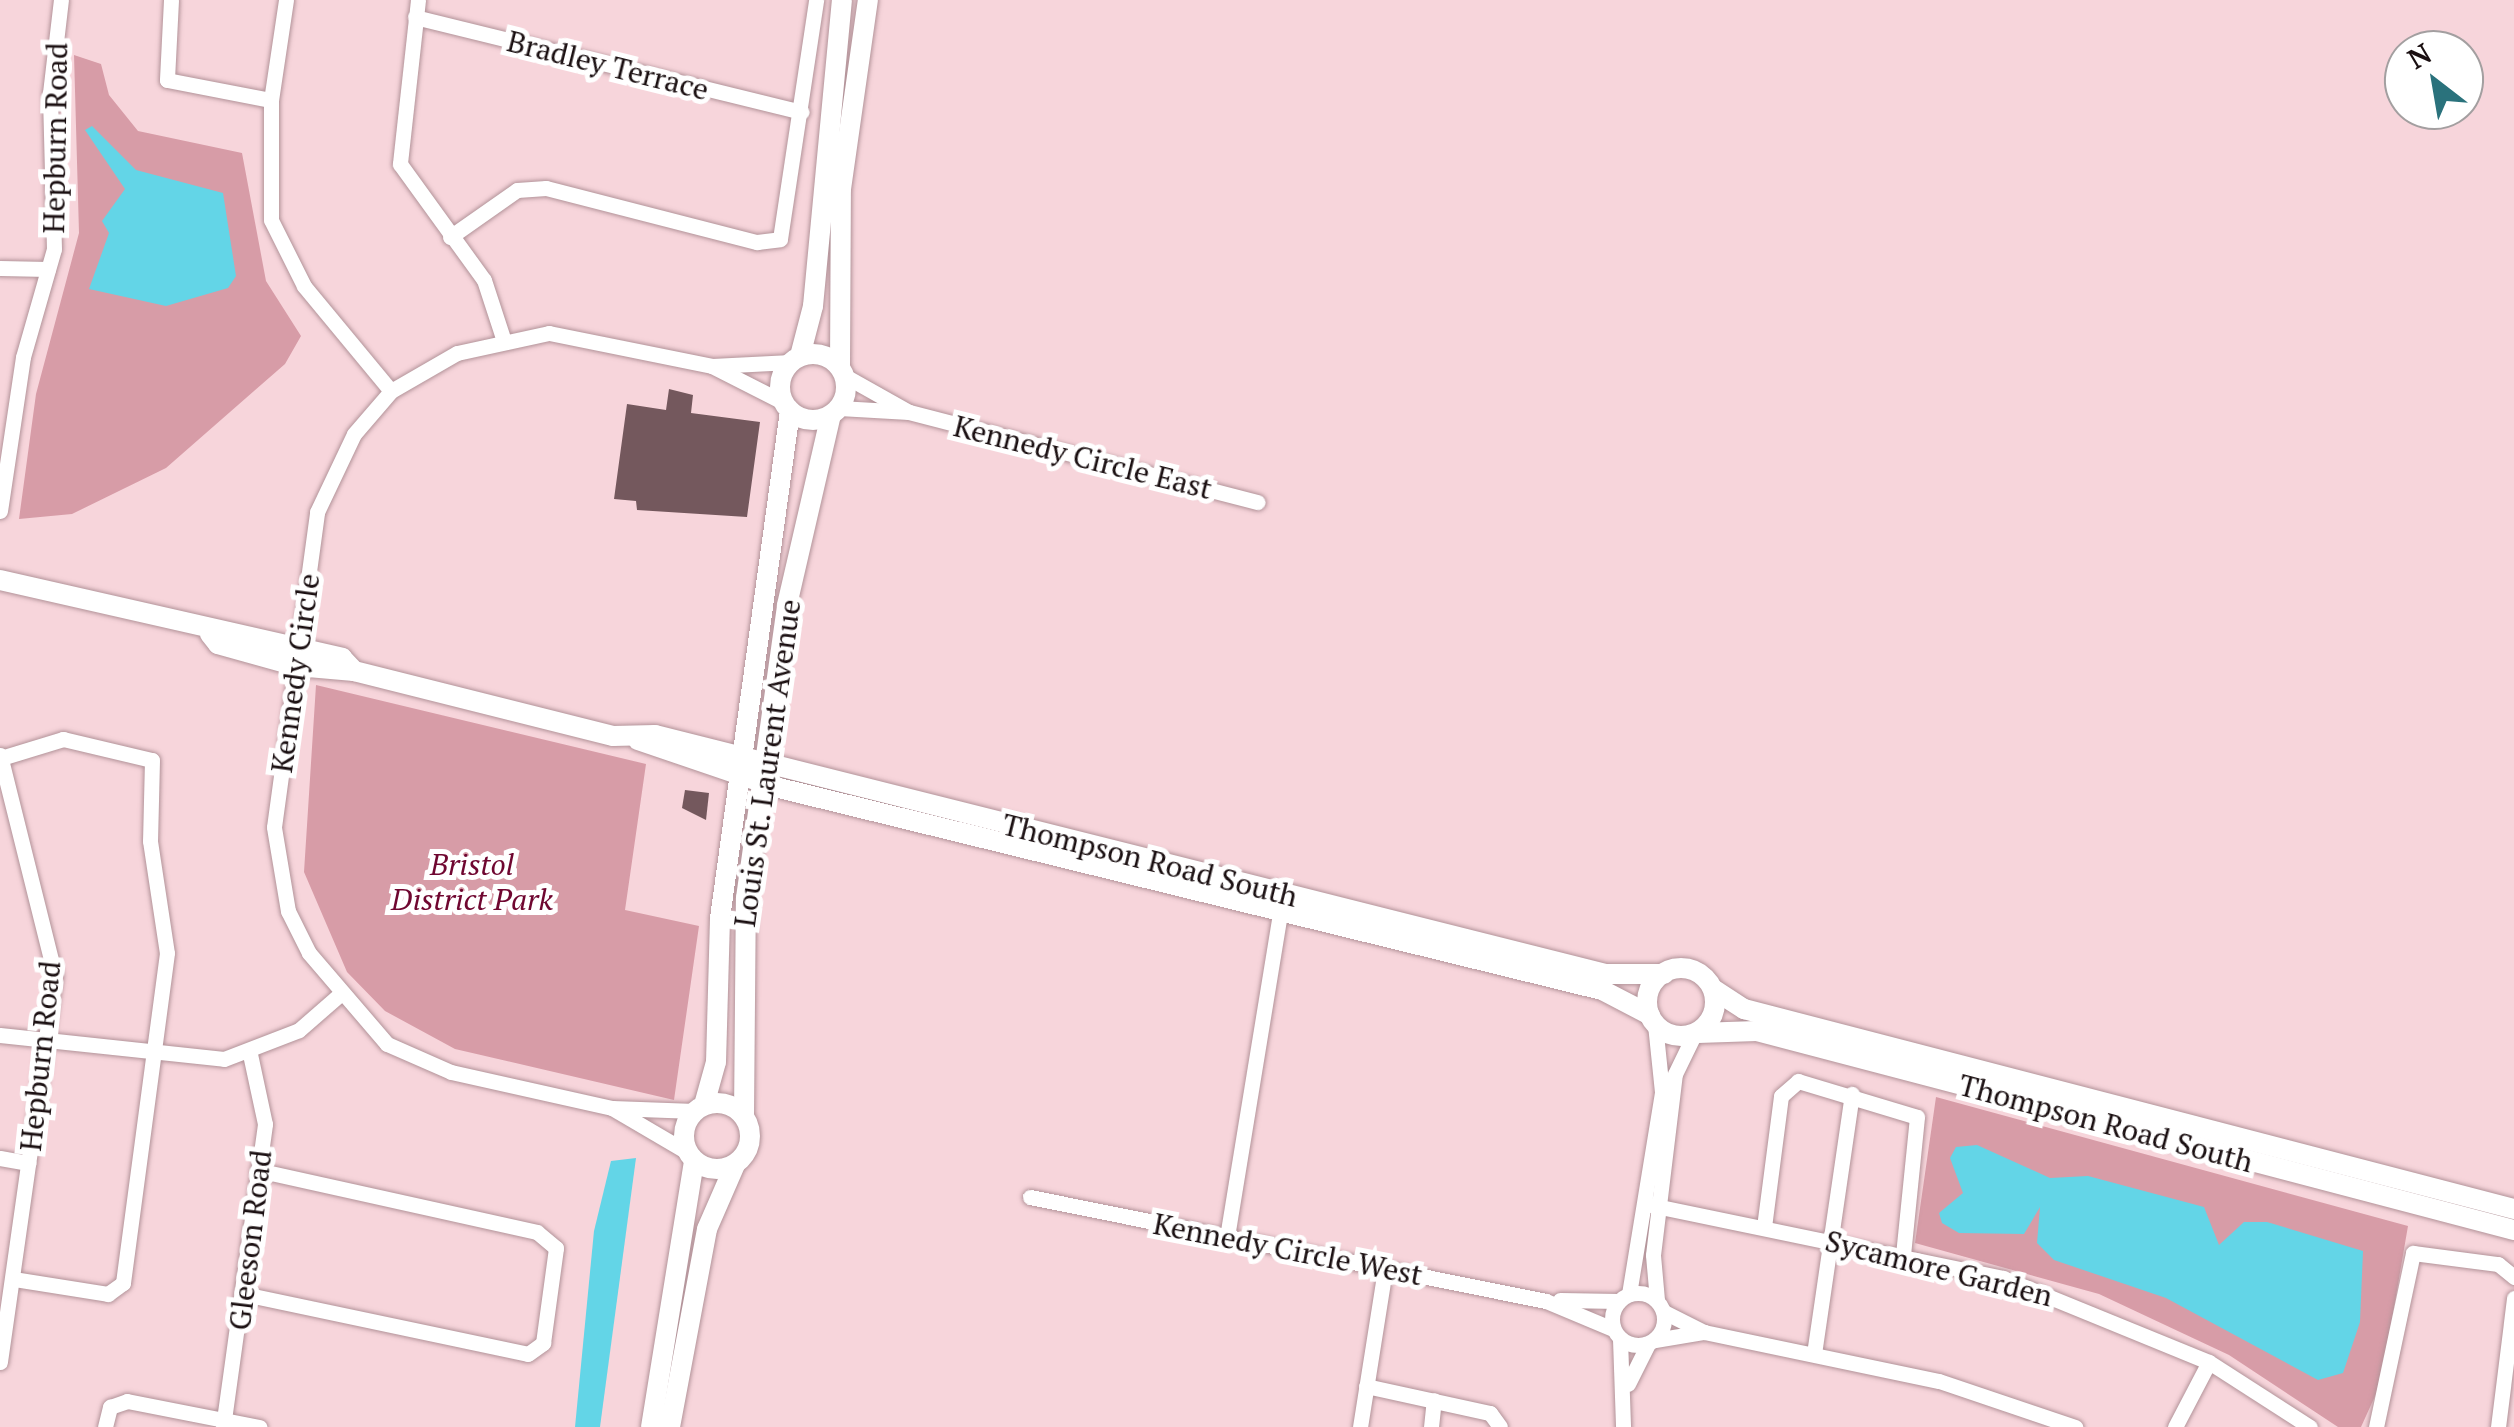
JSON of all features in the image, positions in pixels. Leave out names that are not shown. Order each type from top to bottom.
[{"type":"main road","points":[[842,0],[813,306],[795,359],[780,380],[786,407],[810,420],[835,411],[842,371],[842,189],[868,0]]},
{"type":"main road","points":[[795,359],[822,354],[842,371]]},
{"type":"main road","name":"Louis St. Laurent Avenue","points":[[699,1108],[715,1073],[720,918],[786,407]]},
{"type":"main road","name":"Louis St. Laurent Avenue","points":[[744,1116],[743,939],[764,774],[787,605],[835,411]]},
{"type":"main road","name":"Thompson Road South","points":[[0,580],[210,634],[224,628],[298,657],[342,658],[354,672],[638,740],[1280,913],[1622,996],[1653,1020]]},
{"type":"main road","name":"Thompson Road South","points":[[764,774],[1606,974],[1664,974]]},
{"type":"main road","points":[[1697,972],[1713,989],[1695,1035],[1653,1020],[1650,992],[1664,974],[1697,972]]},
{"type":"main road","name":"Thompson Road South","points":[[1713,989],[1744,1009],[2514,1208]]},
{"type":"main road","name":"Thompson Road South","points":[[1695,1035],[1757,1032],[2514,1230]]},
{"type":"main road","points":[[651,1427],[690,1156],[684,1130],[699,1108],[744,1116],[751,1137],[707,1229],[670,1427]]},
{"type":"main road","points":[[690,1156],[735,1165]]},
{"type":"street","name":"Hepburn Road","points":[[0,511],[23,357],[48,269],[61,0]]},
{"type":"street","points":[[171,0],[167,80],[271,100]]},
{"type":"street","points":[[286,0],[271,100],[267,168],[279,244],[391,391]]},
{"type":"street","points":[[450,236],[516,190],[546,188],[774,241],[788,222],[816,0]]},
{"type":"street","points":[[416,8],[400,164],[484,280],[503,338]]},
{"type":"street","name":"Bradley Terrace","points":[[416,8],[802,112]]},
{"type":"street","points":[[0,268],[48,269]]},
{"type":"street","name":"Kennedy Circle","points":[[699,1108],[612,1108],[418,1060],[338,996],[302,939],[278,872],[274,827],[317,512],[354,434],[391,391],[503,338],[609,338],[712,366],[786,407]]},
{"type":"street","name":"Kennedy Circle","points":[[712,366],[795,359]]},
{"type":"street","name":"Kennedy Circle East","points":[[842,371],[908,412]]},
{"type":"street","name":"Kennedy Circle East","points":[[835,411],[908,412],[1258,502]]},
{"type":"street","points":[[0,756],[63,739],[152,760],[150,841],[167,953],[123,1283],[108,1294],[14,1280]]},
{"type":"street","name":"Hepburn Road","points":[[0,756],[51,936],[46,1040],[0,1362]]},
{"type":"street","points":[[1227,1237],[1280,913]]},
{"type":"street","points":[[0,1034],[156,1055],[250,1054],[338,996]]},
{"type":"street","points":[[1628,1384],[1651,1342],[1660,1306],[1653,1205],[1662,1092],[1653,1020]]},
{"type":"street","points":[[1622,1427],[1628,1384],[1617,1334],[1624,1297],[1653,1205],[1677,1066],[1695,1035]]},
{"type":"street","name":"Gleeson Road","points":[[224,1423],[244,1294],[265,1101],[250,1054]]},
{"type":"street","points":[[1764,1228],[1787,1086],[1852,1094],[1917,1116],[1903,1255]]},
{"type":"street","points":[[1814,1354],[1852,1094]]},
{"type":"street","name":"Kennedy Circle","points":[[612,1108],[690,1156]]},
{"type":"street","points":[[0,1158],[29,1163]]},
{"type":"street","points":[[244,1294],[528,1354],[544,1343],[556,1248],[537,1232],[258,1170]]},
{"type":"street","name":"Kennedy Circle West","points":[[1030,1196],[1546,1301],[1624,1297],[1660,1306]]},
{"type":"street","name":"Sycamore Garden","points":[[1653,1205],[1903,1255],[2104,1312],[2209,1362],[2310,1427]]},
{"type":"street","points":[[2376,1427],[2414,1252],[2498,1264],[2514,1277]]},
{"type":"street","points":[[1360,1427],[1385,1270]]},
{"type":"street","points":[[2498,1427],[2514,1298]]},
{"type":"street","name":"Kennedy Circle West","points":[[1546,1301],[1617,1334],[1651,1342]]},
{"type":"street","points":[[1660,1306],[1704,1332],[1814,1354],[2037,1420],[2075,1427]]},
{"type":"street","points":[[1651,1342],[1704,1332]]},
{"type":"street","points":[[2175,1427],[2209,1362]]},
{"type":"street","points":[[1366,1386],[1490,1413],[1500,1427]]},
{"type":"street","points":[[1430,1427],[1434,1400]]},
{"type":"street","points":[[104,1427],[110,1407],[127,1401],[259,1427]]},
{"type":"green space","points":[[74,55],[101,64],[109,95],[138,131],[242,153],[266,281],[301,336],[285,364],[166,468],[72,514],[19,519],[36,394],[79,233]]},
{"type":"green space","name":"Bristol District Park","points":[[316,685],[646,764],[625,910],[699,926],[674,1100],[455,1049],[385,1011],[347,972],[304,872]]},
{"type":"green space","points":[[1936,1097],[2408,1226],[2381,1383],[2361,1427],[2338,1427],[2229,1355],[2099,1294],[1915,1243]]},
{"type":"water","points":[[92,126],[136,170],[223,193],[236,276],[228,288],[166,306],[89,289],[109,233],[102,221],[125,189],[85,130]]},
{"type":"water","points":[[1977,1145],[2050,1178],[2088,1176],[2204,1207],[2219,1245],[2244,1222],[2267,1222],[2363,1251],[2360,1322],[2343,1373],[2318,1380],[2166,1298],[2054,1260],[2037,1243],[2040,1207],[2024,1234],[1959,1233],[1942,1223],[1939,1213],[1963,1193],[1950,1158],[1956,1147]]},
{"type":"water","points":[[636,1158],[600,1427],[575,1427],[594,1231],[611,1161]]},
{"type":"building","points":[[669,389],[693,395],[691,413],[760,422],[747,517],[637,510],[636,501],[614,499],[627,404],[666,410]]},
{"type":"building","points":[[685,790],[709,793],[706,820],[682,808]]}]
